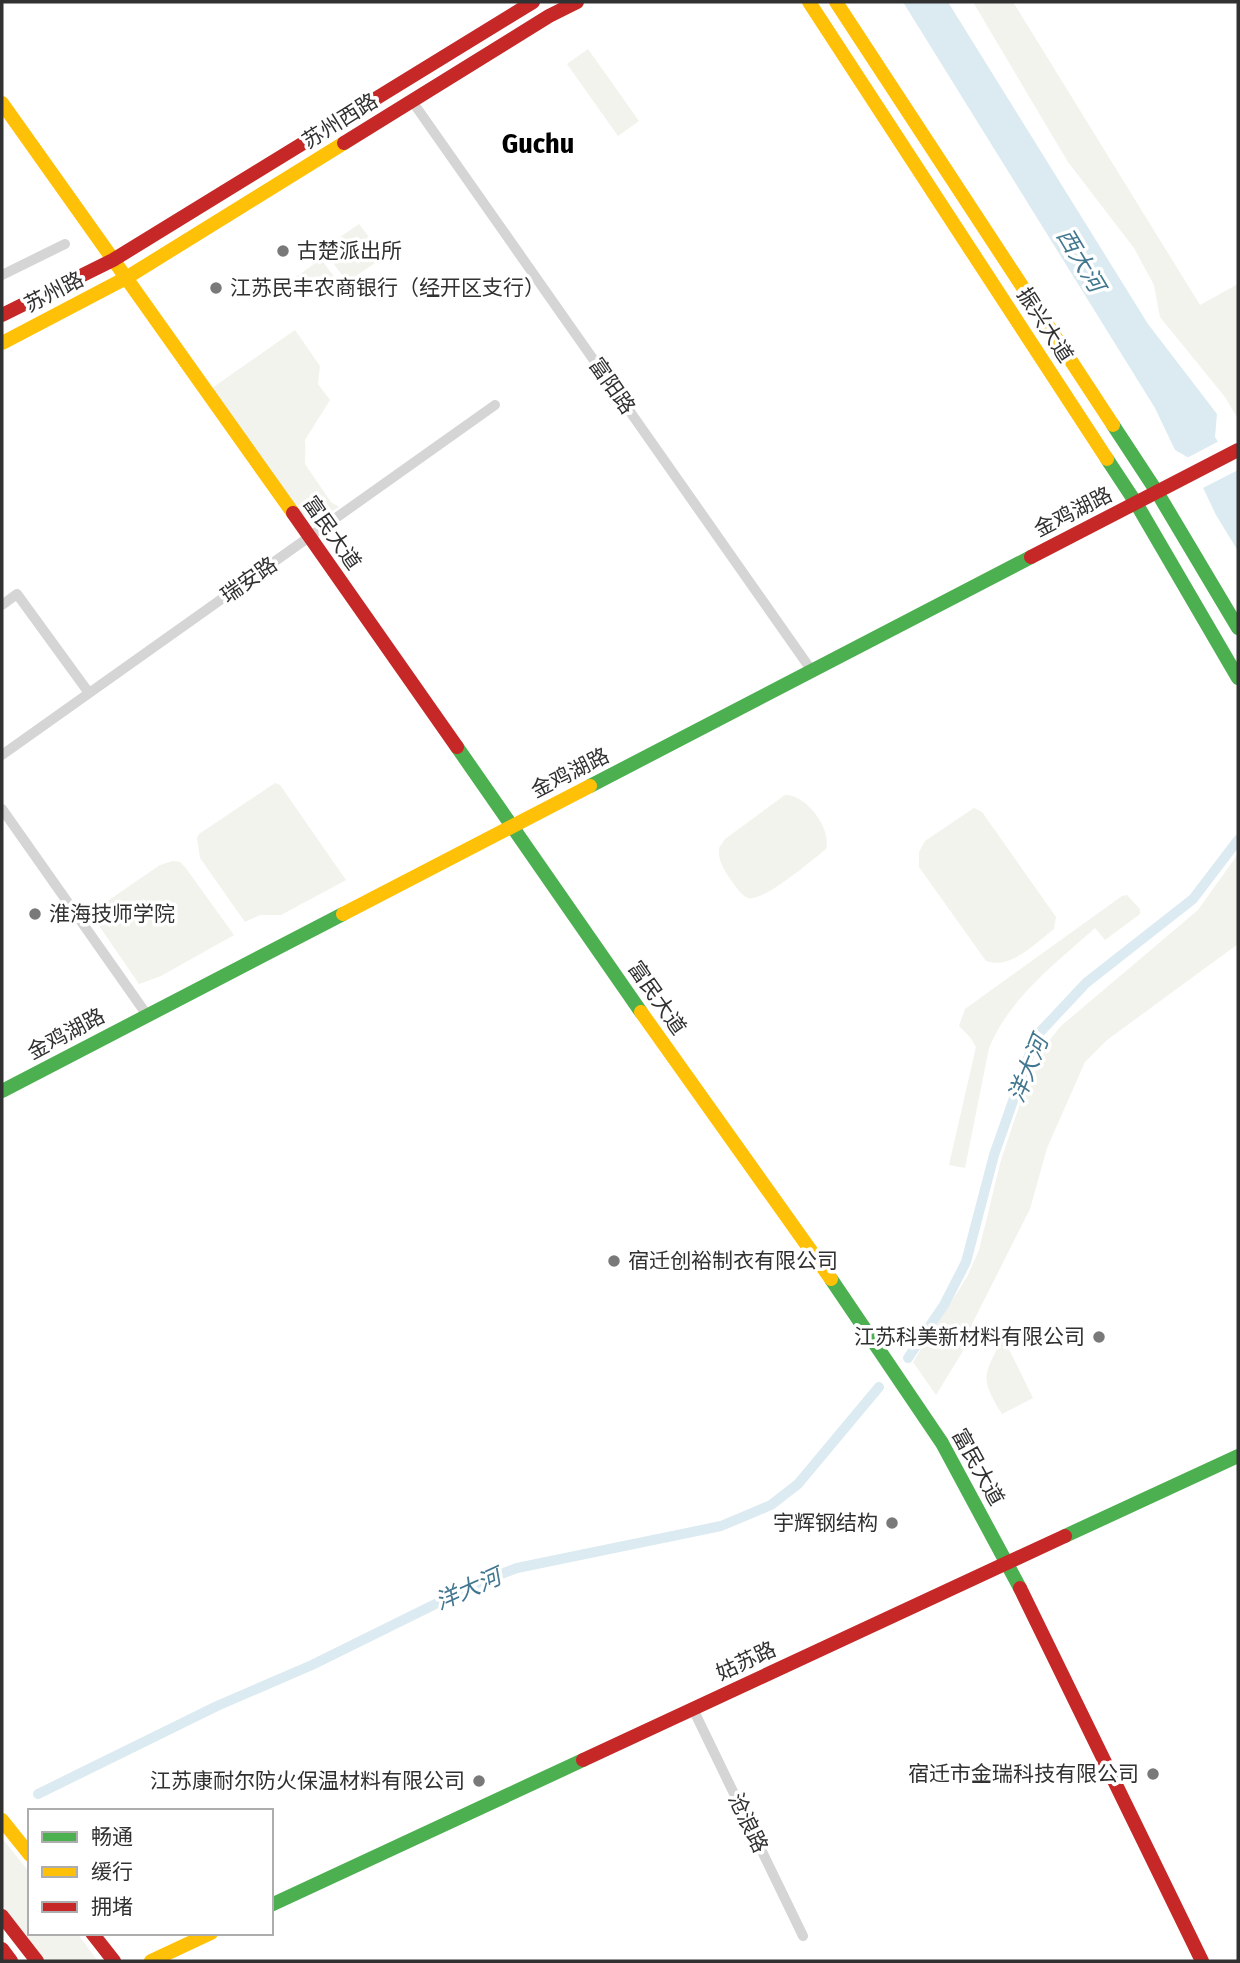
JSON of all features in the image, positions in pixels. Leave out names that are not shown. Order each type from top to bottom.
[{"type":"main road","name":"苏州西路","points":[[113,260],[533,2]]},
{"type":"main road","name":"苏州西路","points":[[126,278],[549,16],[577,2]]},
{"type":"main road","name":"振兴大道","points":[[809,2],[1136,503],[1238,678]]},
{"type":"main road","name":"振兴大道","points":[[836,2],[1157,492],[1238,628]]},
{"type":"main road","name":"富民大道","points":[[2,103],[513,826],[670,1054],[867,1329],[942,1443],[1009,1563],[1202,1961]]},
{"type":"main road","name":"苏州路","points":[[2,315],[113,260]]},
{"type":"main road","name":"苏州路","points":[[2,343],[126,278]]},
{"type":"main road","name":"金鸡湖路","points":[[2,1091],[1238,450]]},
{"type":"main road","name":"姑苏路","points":[[273,1904],[1238,1455]]},
{"type":"main road","points":[[2,1820],[28,1852]]},
{"type":"main road","points":[[2,1916],[37,1961]]},
{"type":"main road","points":[[94,1935],[114,1961]]},
{"type":"main road","points":[[151,1961],[207,1935]]},
{"type":"main road","points":[[2,1949],[11,1961]]},
{"type":"street","name":"富阳路","points":[[412,101],[812,671]]},
{"type":"street","points":[[2,275],[65,244]]},
{"type":"street","name":"瑞安路","points":[[2,755],[495,405]]},
{"type":"street","points":[[2,605],[18,594],[89,693]]},
{"type":"street","points":[[2,809],[147,1015]]},
{"type":"street","name":"沧浪路","points":[[693,1709],[803,1936]]},
{"type":"shaded area","points":[[973,2],[1013,2],[1200,305],[1238,284],[1238,419],[1225,397],[1160,317],[1154,285],[1134,248],[1068,162]]},
{"type":"shaded area","points":[[588,49],[639,121],[618,136],[567,64]]},
{"type":"shaded area","points":[[359,224],[384,257],[347,282],[323,249]]},
{"type":"shaded area","points":[[321,259],[335,278],[302,301],[289,282]]},
{"type":"shaded area","points":[[295,330],[320,366],[318,384],[330,400],[305,440],[305,464],[331,502],[339,507],[319,517],[298,512],[212,388]]},
{"type":"shaded area","points":[[275,783],[280,785],[346,880],[281,915],[260,915],[245,922],[200,858],[197,838],[199,834]]},
{"type":"shaded area","points":[[785,795],[801,800],[816,814],[825,832],[826,849],[765,894],[748,898],[739,891],[725,870],[719,848],[725,839]]},
{"type":"shaded area","points":[[974,808],[982,812],[1056,917],[1054,929],[1022,954],[1004,962],[986,961],[919,867],[919,852],[925,841]]},
{"type":"shaded area","points":[[1238,854],[1238,944],[1107,1040],[1085,1062],[1047,1148],[1030,1209],[972,1324],[969,1341],[936,1395],[913,1362],[967,1277],[979,1250],[1001,1160],[1027,1083],[1043,1048],[1061,1026],[1198,910]]},
{"type":"shaded area","points":[[180,862],[185,867],[234,935],[161,976],[139,984],[91,914],[160,865]]},
{"type":"shaded area","points":[[1127,895],[1140,909],[1140,914],[1105,940],[1095,928],[1049,968],[1009,1013],[989,1048],[965,1168],[949,1165],[976,1047],[959,1026],[965,1009]]},
{"type":"shaded area","points":[[1003,1337],[1033,1398],[1002,1414],[989,1391],[987,1376],[988,1368]]},
{"type":"shaded area","points":[[2,1838],[28,1870],[28,1935],[78,1935],[98,1961],[46,1961],[2,1905]]},
{"type":"water","name":"西大河","points":[[903,2],[948,2],[1148,324],[1217,414],[1215,437],[1238,473],[1238,551],[1216,515],[1189,458],[1175,450],[1155,408]]},
{"type":"pier","points":[[1221,440],[1238,470],[1201,489],[1185,459]]},
{"type":"waterway","name":"洋大河","points":[[908,1358],[944,1305],[966,1262],[994,1155],[1031,1050],[1041,1031],[1086,983],[1193,899],[1238,840]]},
{"type":"waterway","name":"洋大河","points":[[38,1794],[217,1706],[312,1665],[482,1581],[517,1568],[721,1526],[771,1505],[798,1484],[879,1387]]},
{"type":"traffic: fast","points":[[1113,425],[1157,492],[1238,628]]},
{"type":"traffic: fast","points":[[1107,459],[1136,503],[1238,678]]},
{"type":"traffic: fast","points":[[590,786],[1031,557]]},
{"type":"traffic: fast","points":[[457,747],[641,1012]]},
{"type":"traffic: fast","points":[[2,1091],[343,914]]},
{"type":"traffic: fast","points":[[831,1279],[942,1443],[1020,1588]]},
{"type":"traffic: fast","points":[[1065,1536],[1238,1456]]},
{"type":"traffic: fast","points":[[273,1904],[583,1760]]},
{"type":"traffic: slow","points":[[809,2],[1107,459]]},
{"type":"traffic: slow","points":[[836,2],[1113,425]]},
{"type":"traffic: slow","points":[[2,103],[293,513]]},
{"type":"traffic: slow","points":[[2,343],[126,278],[344,143]]},
{"type":"traffic: slow","points":[[343,914],[590,786]]},
{"type":"traffic: slow","points":[[641,1012],[831,1279]]},
{"type":"traffic: slow","points":[[2,1820],[28,1852]]},
{"type":"traffic: slow","points":[[151,1961],[207,1935]]},
{"type":"traffic: jam","points":[[2,315],[113,260],[533,2]]},
{"type":"traffic: jam","points":[[344,143],[549,16],[577,2]]},
{"type":"traffic: jam","points":[[1031,557],[1238,450]]},
{"type":"traffic: jam","points":[[293,513],[457,747]]},
{"type":"traffic: jam","points":[[583,1760],[1065,1536]]},
{"type":"traffic: jam","points":[[1020,1588],[1202,1961]]},
{"type":"traffic: jam","points":[[2,1916],[37,1961]]},
{"type":"traffic: jam","points":[[94,1935],[114,1961]]},
{"type":"traffic: jam","points":[[2,1949],[11,1961]]},
{"type":"place","name":"古楚派出所","points":[[283,251]]},
{"type":"place","name":"江苏民丰农商银行（经开区支行）","points":[[216,288]]},
{"type":"place","name":"淮海技师学院","points":[[35,914]]},
{"type":"place","name":"宿迁创裕制衣有限公司","points":[[614,1261]]},
{"type":"place","name":"江苏科美新材料有限公司","points":[[1099,1337]]},
{"type":"place","name":"宇辉钢结构","points":[[892,1523]]},
{"type":"place","name":"宿迁市金瑞科技有限公司","points":[[1153,1774]]},
{"type":"place","name":"江苏康耐尔防火保温材料有限公司","points":[[479,1781]]},
{"type":"district","name":"Guchu","points":[[538,143]]}]
